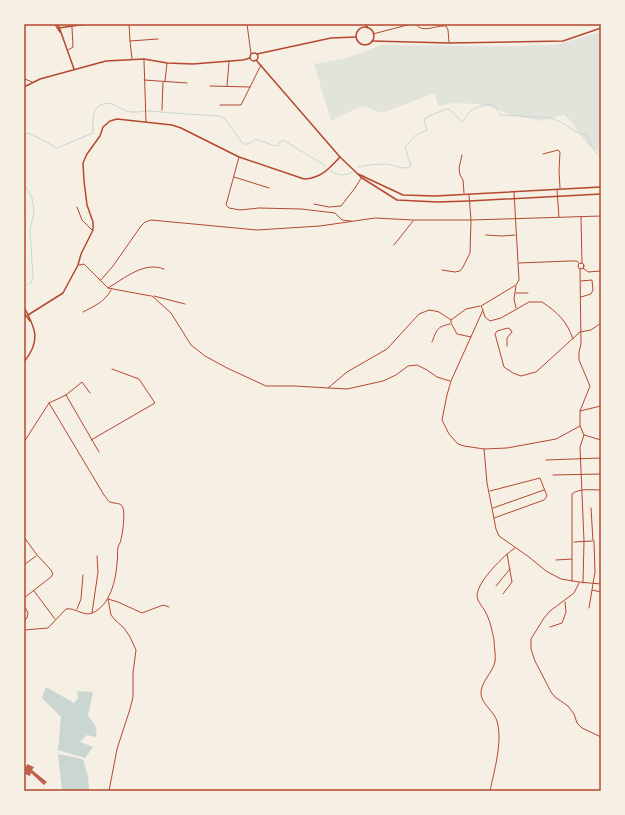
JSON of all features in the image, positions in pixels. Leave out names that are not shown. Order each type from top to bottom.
[{"type":"main road","points":[[57,24],[74,69]]},
{"type":"main road","points":[[59,28],[86,24]]},
{"type":"main road","points":[[366,24],[373,34],[372,40],[368,44],[362,44],[356,37],[357,32],[360,28],[368,28]]},
{"type":"main road","points":[[372,40],[449,42],[563,41],[601,28]]},
{"type":"main road","points":[[250,58],[251,54],[254,53],[257,54],[331,38],[356,37]]},
{"type":"main road","points":[[256,60],[258,58],[257,54]]},
{"type":"main road","points":[[24,87],[32,82],[106,61],[144,59],[167,63],[193,64],[250,58],[253,61],[256,60],[261,65],[340,157],[356,173],[397,200],[427,202],[469,201],[601,194]]},
{"type":"main road","points":[[28,315],[63,292],[78,265],[81,254],[93,230],[93,222],[87,205],[83,162],[100,136],[103,127],[110,121],[117,119],[172,125],[239,157],[304,179],[322,175],[328,171],[340,157]]},
{"type":"main road","points":[[363,177],[403,195],[469,194],[601,187]]},
{"type":"main road","points":[[426,195],[427,202]]},
{"type":"main road","points":[[24,307],[35,333],[35,345],[24,362]]},
{"type":"main road","points":[[24,313],[32,324]]},
{"type":"street","points":[[129,24],[132,59]]},
{"type":"street","points":[[247,24],[251,54]]},
{"type":"street","points":[[373,34],[411,24]]},
{"type":"street","points":[[416,24],[422,29],[434,26],[446,26],[448,30],[449,42]]},
{"type":"street","points":[[67,51],[73,48],[71,26]]},
{"type":"street","points":[[130,42],[158,39]]},
{"type":"street","points":[[144,59],[146,122]]},
{"type":"street","points":[[227,86],[229,61]]},
{"type":"street","points":[[162,110],[167,63]]},
{"type":"street","points":[[220,105],[241,105],[261,65]]},
{"type":"street","points":[[24,69],[24,78],[32,82]]},
{"type":"street","points":[[144,80],[187,83]]},
{"type":"street","points":[[210,86],[250,87]]},
{"type":"street","points":[[543,154],[558,150],[560,152],[560,189]]},
{"type":"street","points":[[462,156],[459,168],[460,175],[463,180],[464,194]]},
{"type":"street","points":[[239,157],[226,205],[229,208],[240,210],[259,208],[301,209],[335,213],[342,220],[352,222]]},
{"type":"street","points":[[234,177],[269,188]]},
{"type":"street","points":[[314,204],[329,207],[341,206],[363,177]]},
{"type":"street","points":[[557,189],[559,217]]},
{"type":"street","points":[[514,191],[519,280],[516,285],[514,299],[516,308]]},
{"type":"street","points":[[442,270],[455,272],[462,269],[470,253],[471,220],[469,194]]},
{"type":"street","points":[[77,207],[82,220],[93,230]]},
{"type":"street","points":[[100,281],[141,226],[145,222],[151,220],[257,230],[320,226],[375,218],[413,220],[471,220],[601,216]]},
{"type":"street","points":[[581,217],[583,268],[588,272],[601,272]]},
{"type":"street","points":[[394,245],[413,220]]},
{"type":"street","points":[[486,235],[516,235]]},
{"type":"street","points":[[518,263],[570,261],[582,263]]},
{"type":"street","points":[[579,263],[581,344],[579,360],[590,386],[580,411],[580,426],[584,436],[580,447],[584,541],[583,582]]},
{"type":"street","points":[[78,265],[84,264],[100,281],[112,290],[152,296],[185,304]]},
{"type":"street","points":[[108,288],[144,268],[155,266],[164,269]]},
{"type":"street","points":[[580,282],[592,280],[593,290],[591,294],[580,297]]},
{"type":"street","points":[[451,320],[466,309],[481,306],[516,285]]},
{"type":"street","points":[[83,312],[98,304],[108,296],[112,290]]},
{"type":"street","points":[[515,294],[528,293]]},
{"type":"street","points":[[152,296],[171,313],[191,344],[205,356],[226,368],[266,386],[347,389],[383,381],[396,375],[408,366],[417,366],[427,370],[437,377],[451,381]]},
{"type":"street","points":[[481,306],[485,318],[490,321],[501,318],[516,308],[529,302],[542,302],[555,311],[566,324],[573,340]]},
{"type":"street","points":[[327,388],[347,372],[387,349],[419,314],[429,310],[435,311],[451,320]]},
{"type":"street","points":[[483,310],[451,381],[442,420],[458,444],[484,449],[507,448],[556,439],[580,426]]},
{"type":"street","points":[[451,320],[457,334],[471,337]]},
{"type":"street","points":[[432,342],[435,332],[444,325],[451,323]]},
{"type":"street","points":[[507,346],[507,338],[512,332],[508,328],[495,334],[504,367],[509,372],[521,376],[536,372],[573,340],[580,332],[591,330],[601,323]]},
{"type":"street","points":[[91,440],[155,403],[139,379],[112,369]]},
{"type":"street","points":[[24,442],[49,403],[66,395],[82,382],[90,393]]},
{"type":"street","points":[[66,395],[99,452]]},
{"type":"street","points":[[49,403],[104,496],[111,502],[119,504],[124,509],[115,576],[108,599],[111,615],[124,628],[136,650],[133,673],[133,697],[117,750],[109,791]]},
{"type":"street","points":[[580,411],[601,406]]},
{"type":"street","points":[[584,436],[601,440]]},
{"type":"street","points":[[484,449],[487,482],[496,529],[499,536],[546,571],[561,579],[601,584]]},
{"type":"street","points":[[546,460],[581,460],[601,458]]},
{"type":"street","points":[[553,476],[601,474]]},
{"type":"street","points":[[489,491],[540,478],[547,498],[494,518]]},
{"type":"street","points":[[492,508],[545,490]]},
{"type":"street","points":[[572,581],[572,494],[574,492],[581,491],[601,490]]},
{"type":"street","points":[[601,501],[601,542]]},
{"type":"street","points":[[589,608],[595,572],[591,508]]},
{"type":"street","points":[[24,537],[53,574],[24,598]]},
{"type":"street","points":[[572,542],[593,541]]},
{"type":"street","points":[[490,791],[499,737],[497,722],[491,710],[483,700],[481,692],[495,661],[494,644],[489,622],[478,599],[477,593],[491,572],[507,553],[515,548]]},
{"type":"street","points":[[503,594],[512,582],[507,553]]},
{"type":"street","points":[[24,565],[38,555]]},
{"type":"street","points":[[92,613],[98,572],[97,556]]},
{"type":"street","points":[[556,560],[572,559]]},
{"type":"street","points":[[496,586],[510,569]]},
{"type":"street","points":[[77,610],[81,599],[83,575]]},
{"type":"street","points":[[579,582],[574,593],[550,611],[544,618],[531,639],[531,649],[535,661],[551,692],[555,697],[568,706],[574,714],[577,723],[582,728],[601,737]]},
{"type":"street","points":[[591,590],[601,592]]},
{"type":"street","points":[[34,591],[55,620]]},
{"type":"street","points":[[108,599],[142,613],[163,605],[169,607]]},
{"type":"street","points":[[24,630],[48,628],[66,609],[77,610],[88,614],[92,613],[108,599]]},
{"type":"street","points":[[550,626],[562,623],[566,612],[565,601]]},
{"type":"street","points":[[24,605],[28,614],[24,621]]},
{"type":"shaded area","points":[[601,32],[601,153],[587,143],[571,121],[564,115],[543,121],[511,115],[491,107],[477,104],[452,103],[438,106],[435,93],[382,113],[364,106],[331,121],[314,64],[347,58],[381,45],[555,45]]},
{"type":"shaded area","points":[[46,687],[74,703],[78,698],[77,691],[93,692],[88,716],[95,725],[96,737],[87,735],[80,742],[93,747],[85,758],[58,750],[61,717],[42,698]]},
{"type":"shaded area","points":[[58,754],[84,760],[88,776],[89,791],[62,791]]},
{"type":"building","points":[[27,764],[34,767],[32,770],[47,782],[44,785],[31,773],[30,776],[25,774],[26,771],[24,771],[24,767],[26,767]]},
{"type":"waterway","points":[[24,135],[28,133],[57,148],[93,133],[93,120],[96,109],[107,103],[132,112],[148,111],[220,116],[225,119],[243,144],[248,144],[256,139],[275,146],[283,140],[326,166]]},
{"type":"waterway","points":[[358,167],[383,164],[402,168],[411,166],[405,147],[416,135],[427,130],[424,121],[425,118],[446,109],[450,110],[462,122],[473,110],[490,104],[496,107],[500,115],[547,117],[560,122],[579,133],[587,135],[594,150],[601,156]]},
{"type":"waterway","points":[[331,171],[342,175],[352,172]]},
{"type":"waterway","points":[[24,184],[32,198],[34,211],[30,230],[33,278],[31,283],[24,286]]}]
